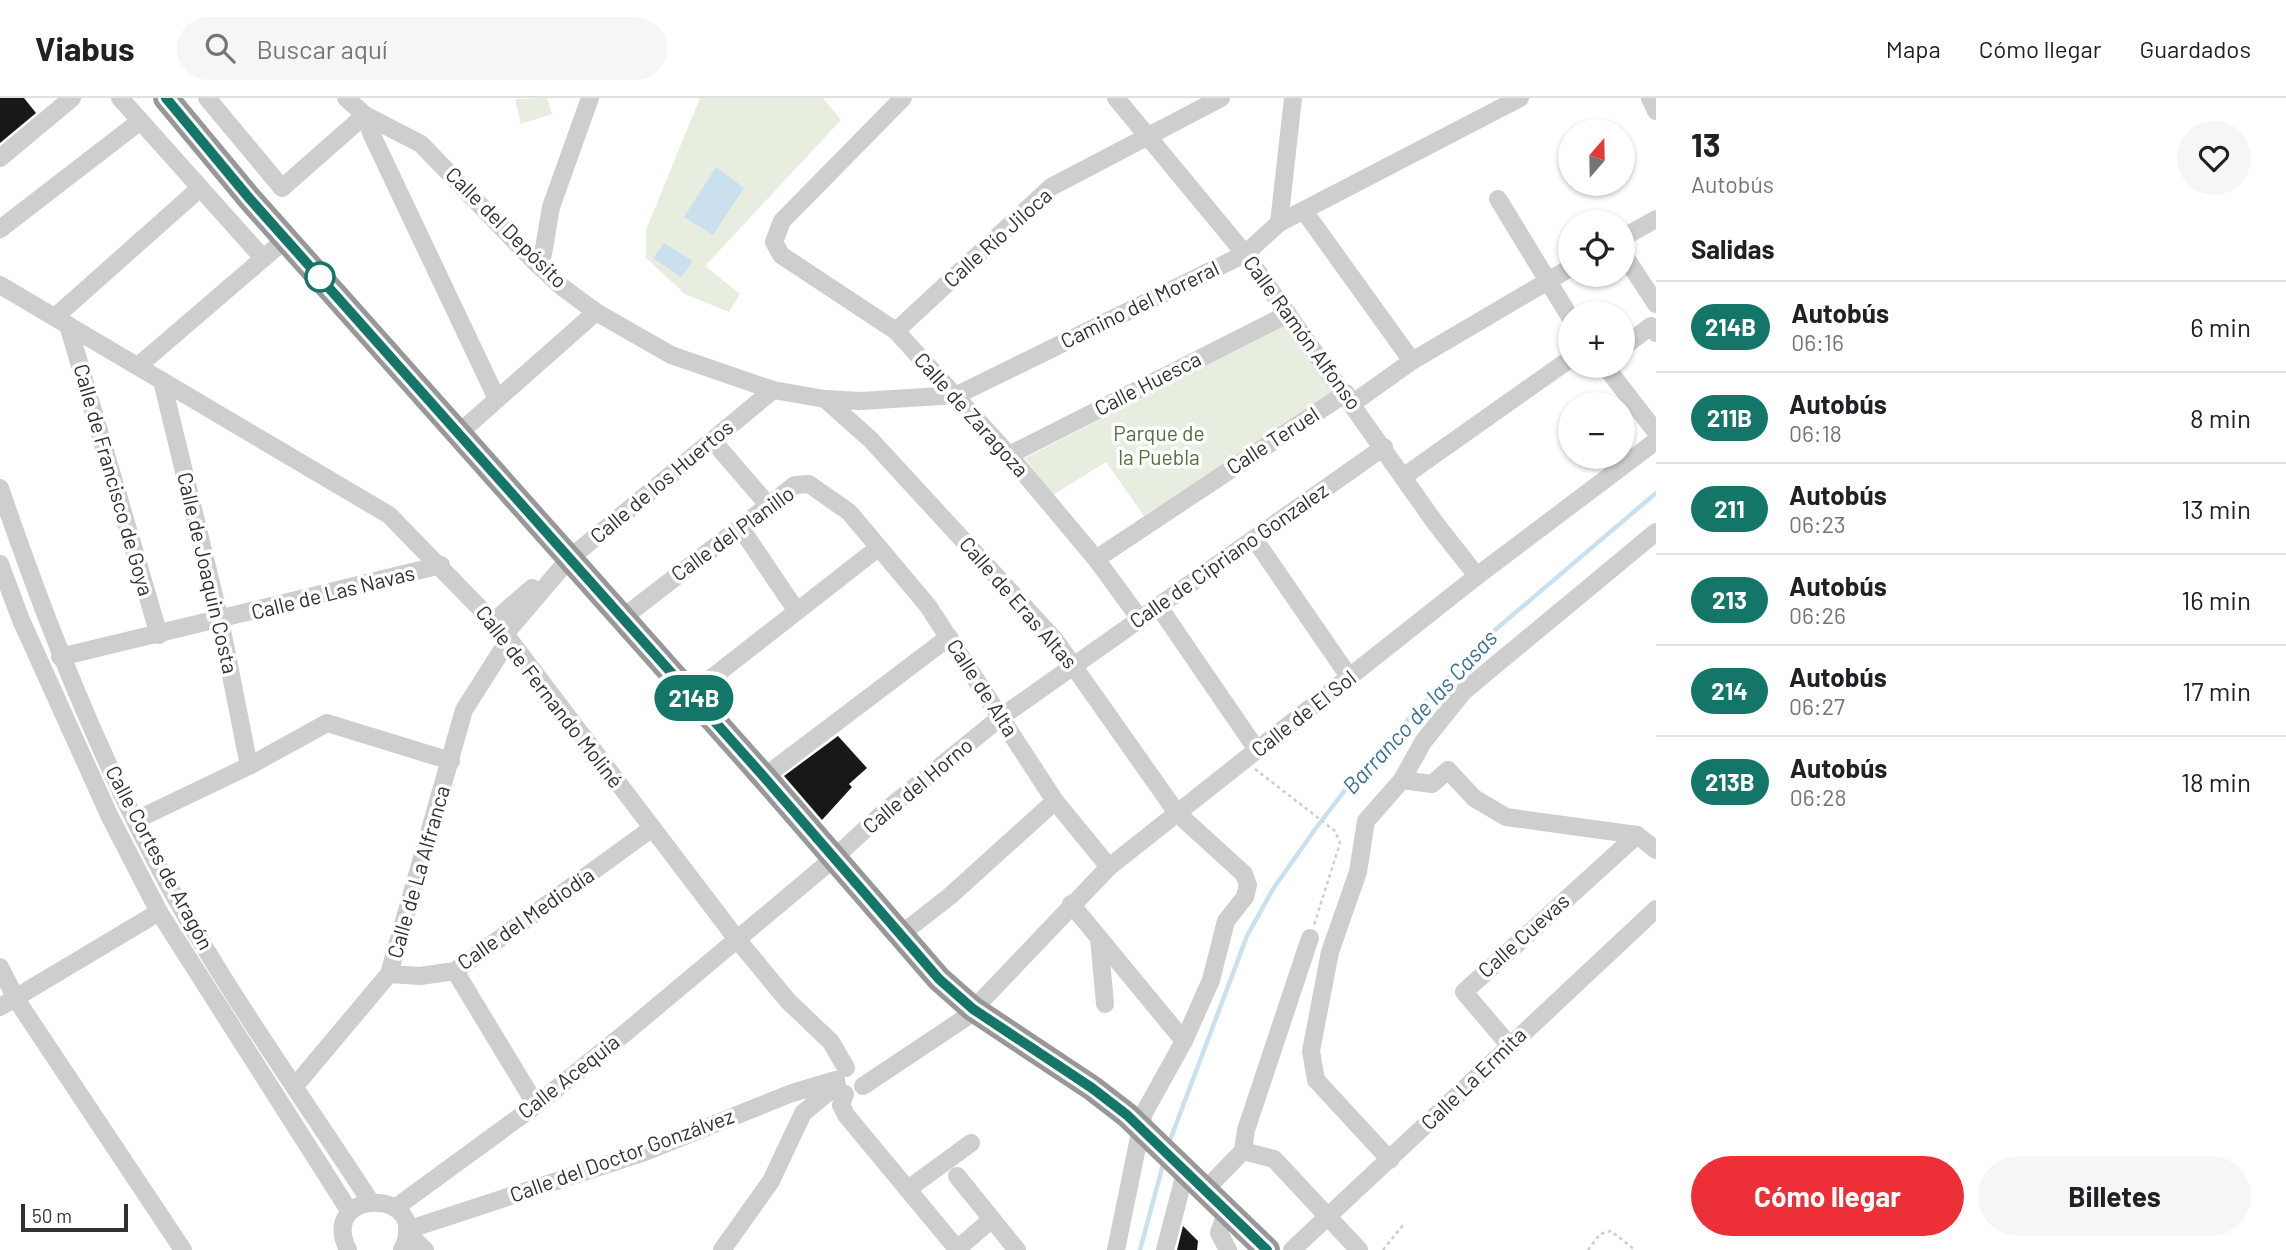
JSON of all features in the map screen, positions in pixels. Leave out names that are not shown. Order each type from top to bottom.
[{"type":"highway","points":[[166,98],[249,198],[459,433],[561,568],[620,614],[939,979],[973,1009],[1092,1088],[1147,1132],[1267,1250]]},
{"type":"street","points":[[0,158],[72,98]]},
{"type":"street","points":[[120,98],[263,258]]},
{"type":"street","points":[[207,98],[282,188],[365,115],[498,399]]},
{"type":"street","name":"Calle del Depósito","points":[[346,98],[365,115],[403,133],[441,162],[562,287],[596,312],[671,355],[773,390],[825,399],[861,401],[957,395]]},
{"type":"street","points":[[536,263],[543,254],[551,207],[590,98]]},
{"type":"street","name":"Calle de Zaragoza","points":[[903,98],[782,221],[774,242],[781,255],[800,270],[896,331],[1009,455],[1096,559],[1140,619]]},
{"type":"street","name":"Calle Ramón Alfonso","points":[[1116,98],[1245,254],[1403,477],[1477,576]]},
{"type":"street","name":"Calle Río Jiloca","points":[[896,331],[1051,187],[1221,98]]},
{"type":"street","points":[[1279,223],[1293,98]]},
{"type":"street","name":"Camino del Moreral","points":[[957,395],[1245,254],[1279,223],[1520,98]]},
{"type":"street","points":[[1650,98],[1656,111]]},
{"type":"street","points":[[0,229],[139,122]]},
{"type":"street","points":[[383,158],[403,133]]},
{"type":"street","points":[[249,198],[273,178]]},
{"type":"street","points":[[62,321],[200,189]]},
{"type":"street","points":[[1497,199],[1559,301]]},
{"type":"street","points":[[1304,211],[1412,361]]},
{"type":"street","points":[[1635,231],[1656,219]]},
{"type":"street","points":[[138,366],[286,239]]},
{"type":"street","points":[[1635,272],[1656,304]]},
{"type":"street","name":"Calle Teruel","points":[[1096,559],[1349,398],[1558,275]]},
{"type":"street","name":"Calle de Fernando Moliné","points":[[3,288],[389,515],[503,631],[736,938],[788,1001],[831,1042],[841,1082]]},
{"type":"street","points":[[459,433],[596,312]]},
{"type":"street","name":"Calle Huesca","points":[[1009,455],[1288,314]]},
{"type":"street","name":"Calle de Francisco de Goya","points":[[62,321],[159,635]]},
{"type":"street","points":[[1635,338],[1651,326],[1656,333]]},
{"type":"street","points":[[1403,477],[1558,367]]},
{"type":"street","points":[[1614,378],[1656,432]]},
{"type":"street","name":"Calle de Joaquin Costa","points":[[162,381],[220,620],[249,766]]},
{"type":"street","name":"Calle de los Huertos","points":[[503,631],[561,568],[773,390]]},
{"type":"street","name":"Calle de Eras Altas","points":[[825,399],[856,428],[1055,639],[1177,813],[1244,874],[1248,885],[1245,897],[1226,922],[1211,980],[1184,1041]]},
{"type":"street","points":[[856,428],[861,401]]},
{"type":"street","points":[[713,441],[769,506]]},
{"type":"street","name":"Calle de El Sol","points":[[973,1009],[1109,867],[1477,576],[1656,441]]},
{"type":"street","name":"Calle de Cipriano Gonzalez","points":[[1074,666],[1384,447]]},
{"type":"street","name":"Calle del Planillo","points":[[620,614],[625,616],[795,485],[810,484],[849,512]]},
{"type":"street","name":"Calle Cortes de Aragón","points":[[0,488],[60,657],[136,820],[205,946],[370,1201]]},
{"type":"street","name":"Calle de Alta","points":[[849,512],[928,606],[1055,801],[1109,867]]},
{"type":"street","points":[[740,527],[796,610]]},
{"type":"street","points":[[1390,1160],[1316,1080],[1311,1051],[1330,952],[1358,872],[1366,821],[1402,780],[1423,742],[1464,691],[1522,640],[1586,593],[1656,532]]},
{"type":"street","points":[[1255,540],[1350,678]]},
{"type":"street","points":[[691,694],[877,548]]},
{"type":"street","name":"Calle de Las Navas","points":[[60,657],[441,565]]},
{"type":"street","name":"Calle Cortes de Aragón","points":[[2,574],[110,817],[159,912],[350,1212]]},
{"type":"street","points":[[1159,607],[1250,755]]},
{"type":"street","name":"Calle de La Alfranca","points":[[295,1086],[389,974],[464,710],[503,631]]},
{"type":"street","points":[[764,777],[948,636]]},
{"type":"street","name":"Calle del Horno","points":[[736,938],[1001,717],[1074,666]]},
{"type":"street","points":[[136,820],[249,766],[327,723],[451,761]]},
{"type":"street","points":[[1402,780],[1432,784],[1448,770],[1474,798],[1506,817],[1637,835],[1656,850]]},
{"type":"street","points":[[900,935],[950,896],[1055,801]]},
{"type":"street","name":"Calle del Mediodía","points":[[389,974],[420,976],[455,971],[651,829]]},
{"type":"street","name":"Calle Cuevas","points":[[1509,1045],[1464,992],[1637,835]]},
{"type":"street","points":[[1071,904],[1184,1041],[1144,1113],[1147,1132],[1116,1250]]},
{"type":"street","name":"Calle La Ermita","points":[[1292,1250],[1656,909]]},
{"type":"street","points":[[8,1003],[159,912]]},
{"type":"street","points":[[1099,937],[1105,1004]]},
{"type":"street","name":"Calle Acequia","points":[[395,1208],[536,1105],[736,938]]},
{"type":"street","points":[[1206,1189],[1244,1151],[1246,1130],[1310,938]]},
{"type":"street","points":[[0,967],[8,1003],[183,1250]]},
{"type":"street","points":[[455,971],[536,1105]]},
{"type":"street","points":[[841,1082],[858,1093],[863,1086],[965,1018],[973,1009]]},
{"type":"street","points":[[727,1248],[771,1181],[803,1113],[859,1071],[863,1086]]},
{"type":"street","points":[[841,1082],[842,1109],[958,1250],[992,1219]]},
{"type":"street","name":"Calle del Doctor Gonzálvez","points":[[407,1231],[645,1152],[792,1093],[841,1082]]},
{"type":"street","points":[[792,1093],[803,1113]]},
{"type":"street","points":[[908,1189],[971,1143]]},
{"type":"street","points":[[1244,1151],[1274,1159],[1359,1250]]},
{"type":"street","points":[[1165,1250],[1181,1164]]},
{"type":"street","points":[[957,1176],[1017,1250]]},
{"type":"street","points":[[335,1250],[350,1212],[370,1201],[379,1201],[395,1208],[407,1231],[425,1250]]},
{"type":"street","points":[[1227,1210],[1219,1233],[1228,1250]]},
{"type":"street","points":[[402,1250],[407,1231]]},
{"type":"street","points":[[343,1232],[348,1250]]},
{"type":"path","points":[[1250,755],[1335,831],[1340,843],[1310,938]]},
{"type":"path","points":[[1383,1250],[1403,1225]]},
{"type":"path","points":[[1588,1250],[1600,1234],[1611,1231],[1635,1250]]},
{"type":"green space","points":[[547,98],[552,114],[521,124],[515,99]]},
{"type":"green space","points":[[700,98],[823,98],[841,120],[705,266],[740,294],[729,312],[685,294],[646,258],[646,230]]},
{"type":"green space","name":"Parque de la Puebla","points":[[1286,325],[1334,392],[1144,516],[1106,462],[1053,495],[1025,458]]},
{"type":"water","points":[[716,167],[744,188],[713,235],[684,217]]},
{"type":"water","points":[[664,243],[693,261],[681,277],[653,258]]},
{"type":"building","points":[[0,98],[24,98],[36,113],[0,143]]},
{"type":"building","points":[[838,736],[867,768],[849,784],[852,787],[822,820],[784,776]]},
{"type":"building","points":[[1183,1226],[1198,1241],[1197,1250],[1177,1250]]},
{"type":"waterway","name":"Barranco de las Casas","points":[[1169,1143],[1247,936],[1273,889],[1316,828],[1362,768],[1488,636],[1656,493]]},
{"type":"waterway","name":"Barranco de las Casas","points":[[1140,1250],[1164,1161]]},
{"type":"bus line","name":"214B","points":[[166,98],[249,198],[764,777],[939,979],[996,1026],[1092,1088],[1127,1115],[1177,1160],[1267,1250]]}]
